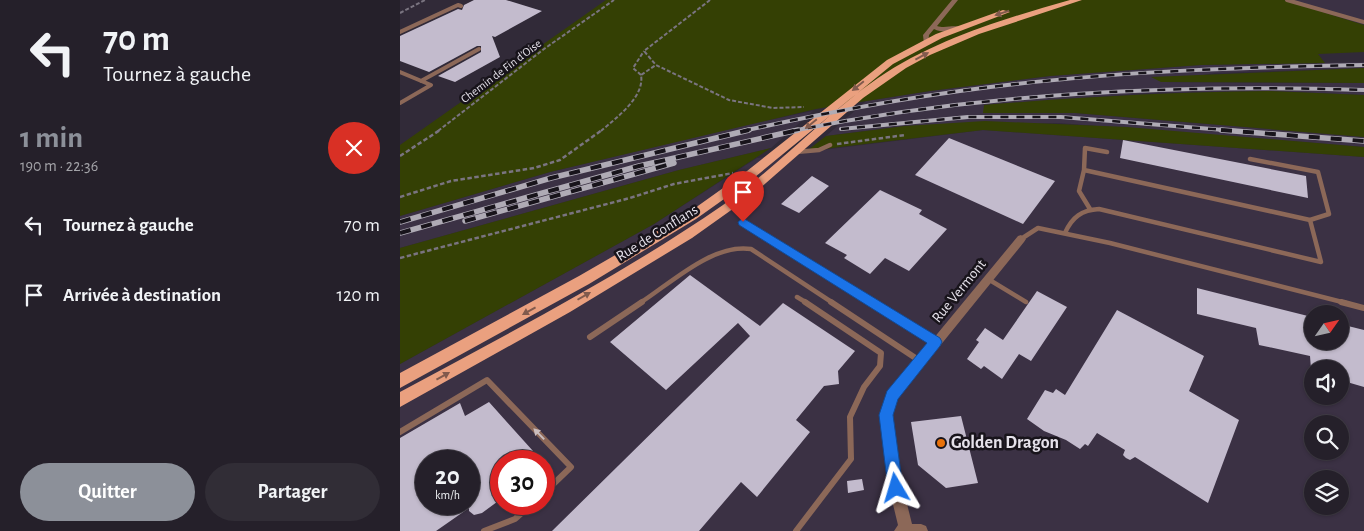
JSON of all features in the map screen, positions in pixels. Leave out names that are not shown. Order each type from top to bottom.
[{"type":"main road","name":"Rue de Conflans","points":[[400,400],[583,297],[684,237],[729,207],[837,103],[884,66],[926,43],[959,28],[1049,0]]},
{"type":"main road","name":"Rue de Conflans","points":[[400,381],[652,242],[716,200],[751,174],[790,149],[806,142],[852,103],[892,73],[942,46],[993,25],[1078,0]]},
{"type":"street","points":[[926,43],[926,35],[955,0]]},
{"type":"street","points":[[934,27],[942,30],[959,28]]},
{"type":"street","name":"Rue Vermont","points":[[903,530],[886,415],[892,396],[1021,239]]},
{"type":"street","points":[[903,530],[921,531]]},
{"type":"lane","points":[[1287,0],[1364,22]]},
{"type":"lane","points":[[400,32],[458,5],[461,6]]},
{"type":"lane","points":[[421,81],[479,49]]},
{"type":"lane","points":[[400,72],[431,85],[400,103]]},
{"type":"lane","points":[[790,149],[819,150],[830,145]]},
{"type":"lane","points":[[1090,209],[1079,191],[1084,170],[1085,148],[1107,152]]},
{"type":"lane","points":[[1084,170],[1310,220],[1328,214],[1318,172],[1250,159]]},
{"type":"lane","points":[[1065,233],[1069,222],[1076,215],[1090,209],[1099,209],[1321,262],[1310,220]]},
{"type":"lane","points":[[743,222],[936,342]]},
{"type":"lane","points":[[1021,239],[1038,228],[1065,233],[1364,308]]},
{"type":"lane","points":[[590,337],[713,254],[738,247],[751,249],[920,361]]},
{"type":"lane","points":[[988,279],[1026,302]]},
{"type":"lane","points":[[796,531],[851,459],[850,418],[864,387],[880,366],[881,353],[797,297]]},
{"type":"lane","points":[[400,432],[488,380],[555,450]]},
{"type":"lane","points":[[555,450],[571,467],[555,482]]},
{"type":"lane","points":[[484,531],[515,519],[520,515]]},
{"type":"path","points":[[400,13],[425,0]]},
{"type":"path","name":"Chemin de Fin d'Oise","points":[[400,156],[425,141],[544,48],[614,0]]},
{"type":"path","points":[[400,198],[451,182],[560,160],[571,154],[622,113],[641,89],[643,81],[641,75],[633,68],[644,50],[710,0]]},
{"type":"path","points":[[644,50],[656,65],[729,100],[773,108],[804,107]]},
{"type":"path","points":[[641,75],[656,65]]},
{"type":"path","points":[[830,145],[905,135]]},
{"type":"path","points":[[400,258],[630,198],[674,184],[732,173],[751,174]]},
{"type":"shaded area","points":[[1284,0],[1364,0],[1364,25]]},
{"type":"shaded area","points":[[1364,62],[1364,68],[1215,73],[1161,82],[1364,83],[1364,95],[1269,91],[1149,93],[984,105],[984,112],[1075,113],[1364,137],[1364,147],[1059,123],[905,126],[826,136],[866,101],[930,91],[1050,76],[1201,65]]},
{"type":"shaded area","points":[[813,111],[771,148],[679,170],[400,248],[400,216],[550,172],[745,125]]},
{"type":"shaded area","points":[[983,130],[1364,157],[1364,531],[400,531],[400,364],[654,224],[757,158]]},
{"type":"green space","points":[[606,0],[1284,0],[1364,25],[1364,52],[1318,54],[1325,63],[1201,65],[1050,76],[930,91],[816,109],[550,172],[400,216],[400,145]]},
{"type":"green space","points":[[1364,68],[1364,83],[1161,82],[1151,77]]},
{"type":"green space","points":[[1269,91],[1364,95],[1364,137],[1075,113],[983,113],[984,105],[1020,102],[1091,97]]},
{"type":"green space","points":[[985,121],[1127,127],[1364,147],[1364,157],[983,130],[804,153],[826,136],[905,126]]},
{"type":"green space","points":[[771,148],[654,224],[400,364],[400,248],[679,170]]},
{"type":"building","points":[[474,0],[506,0],[542,11],[495,37],[492,36],[500,57],[455,82],[438,76],[481,52],[481,46],[477,46],[429,72],[400,61],[400,36],[458,9],[462,10],[464,5]]},
{"type":"building","points":[[949,138],[1055,181],[1023,224],[915,175]]},
{"type":"building","points":[[1123,140],[1306,176],[1308,198],[1120,158]]},
{"type":"building","points":[[812,176],[829,186],[799,213],[781,204]]},
{"type":"building","points":[[880,190],[922,210],[919,214],[947,229],[909,271],[885,258],[870,274],[844,258],[847,255],[825,243]]},
{"type":"building","points":[[690,275],[760,326],[783,303],[855,351],[838,371],[839,384],[824,386],[796,420],[810,432],[757,497],[741,482],[699,531],[552,531],[750,336],[738,323],[666,390],[610,342]]},
{"type":"building","points":[[1197,288],[1304,315],[1304,350],[1349,350],[1349,326],[1364,330],[1364,387],[1349,383],[1349,360],[1310,360],[1310,356],[1259,345],[1256,328],[1197,314]]},
{"type":"building","points":[[1037,291],[1067,307],[1031,361],[1019,354],[1002,379],[984,366],[981,369],[967,359],[979,342],[976,340],[985,328],[1003,340]]},
{"type":"building","points":[[1117,310],[1204,356],[1189,391],[1239,420],[1208,503],[1135,457],[1130,460],[1126,458],[1123,455],[1125,450],[1097,433],[1088,446],[1085,444],[1080,449],[1066,440],[1044,431],[1027,419],[1045,390],[1053,393],[1056,389],[1065,395]]},
{"type":"building","points":[[489,402],[532,450],[490,450],[490,507],[480,514],[480,450],[415,450],[415,515],[459,515],[436,531],[400,531],[400,438],[460,403],[465,416]]},
{"type":"building","name":"Golden Dragon","points":[[961,416],[978,483],[946,488],[918,465],[911,422]]},
{"type":"building","points":[[862,479],[864,490],[848,493],[847,481]]},
{"type":"railway","points":[[743,131],[879,104],[1016,84],[1190,70],[1364,65]]},
{"type":"railway","points":[[792,131],[934,108],[1076,94],[1148,90],[1292,88],[1364,90]]},
{"type":"railway","points":[[841,129],[968,117],[1061,117],[1237,131]]},
{"type":"railway","points":[[400,222],[551,178],[749,130]]},
{"type":"railway","points":[[400,233],[639,166],[798,130]]},
{"type":"railway","points":[[1221,130],[1364,141]]},
{"type":"railway","points":[[465,221],[674,163]]},
{"type":"place","name":"Golden Dragon","points":[[941,443]]},
{"type":"route","points":[[743,222],[936,342],[892,396],[886,415],[896,488]]}]
